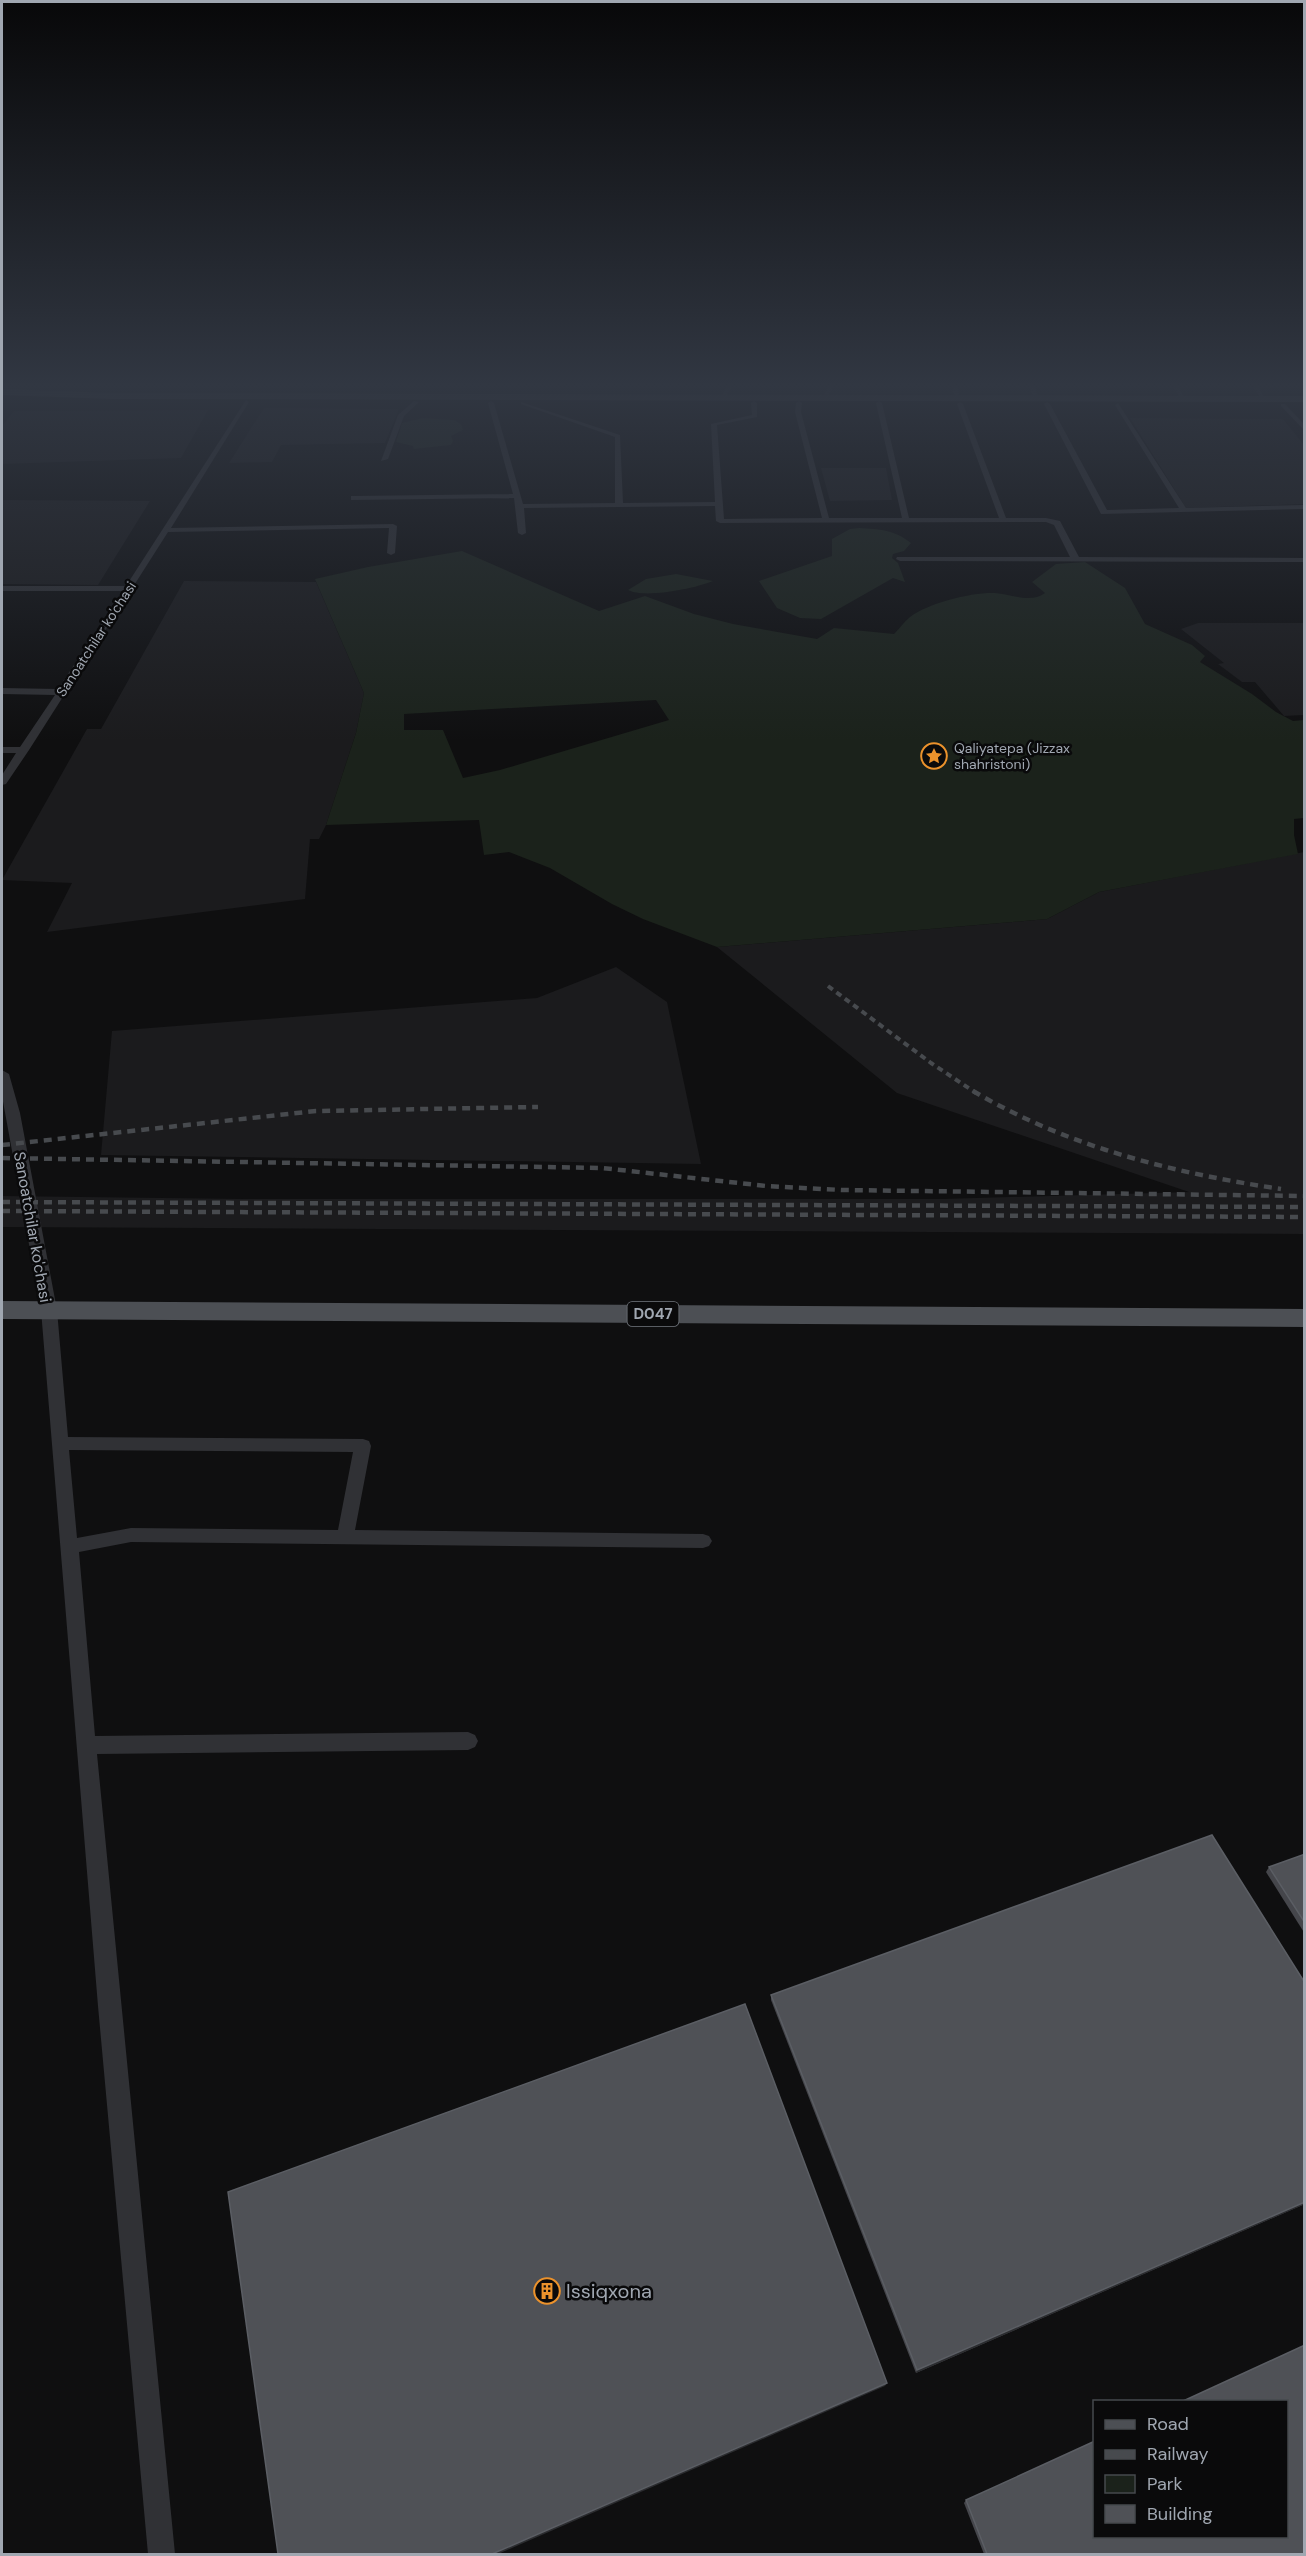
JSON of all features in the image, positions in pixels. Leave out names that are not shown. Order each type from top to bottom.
[{"type":"main road","name":"D047","points":[[2,1310],[1305,1318]]},
{"type":"street","name":"Sanoatchilar ko'chasi","points":[[2,782],[183,502]]},
{"type":"street","points":[[519,502],[522,533]]},
{"type":"street","points":[[821,502],[825,520]]},
{"type":"street","points":[[902,502],[906,520]]},
{"type":"street","points":[[998,502],[1004,519]]},
{"type":"street","points":[[1099,502],[1104,512],[1305,507]]},
{"type":"street","points":[[1179,502],[1184,510]]},
{"type":"street","points":[[520,506],[719,504],[720,521],[1046,519],[1057,523],[1075,558]]},
{"type":"street","points":[[166,530],[393,526],[391,553]]},
{"type":"street","points":[[900,559],[1305,560]]},
{"type":"street","points":[[2,588],[129,589]]},
{"type":"street","points":[[2,691],[60,692]]},
{"type":"street","points":[[2,750],[24,750]]},
{"type":"street","name":"Sanoatchilar ko'chasi","points":[[2,1074],[7,1114],[48,1310],[111,2018],[162,2554]]},
{"type":"street","points":[[60,1443],[363,1446],[345,1538]]},
{"type":"street","points":[[69,1547],[131,1535],[703,1541]]},
{"type":"street","points":[[87,1745],[468,1741]]},
{"type":"shaded area","points":[[2,502],[149,502],[98,585],[2,584]]},
{"type":"shaded area","points":[[1182,502],[1304,502],[1304,504],[1186,508]]},
{"type":"shaded area","points":[[184,581],[316,582],[364,693],[356,733],[326,825],[319,839],[310,839],[305,899],[47,932],[72,883],[2,880],[87,729],[101,729]]},
{"type":"shaded area","points":[[1198,623],[1304,623],[1304,715],[1284,716],[1255,682],[1242,682],[1218,664],[1224,663],[1181,629]]},
{"type":"shaded area","points":[[1304,852],[1304,1234],[2,1227],[2,1196],[244,1199],[942,1199],[1189,1192],[897,1093],[717,947],[1047,919],[1099,892]]},
{"type":"shaded area","points":[[616,967],[667,1002],[701,1164],[101,1155],[112,1031],[537,998]]},
{"type":"green space","points":[[859,528],[893,533],[911,543],[904,551],[893,554],[892,558],[898,563],[905,582],[893,578],[821,619],[800,618],[777,608],[759,581],[832,556],[832,539],[850,529]]},
{"type":"green space","name":"Qaliyatepa (Jizzax shahristoni)","points":[[462,551],[599,611],[645,596],[694,614],[733,624],[817,639],[834,628],[894,634],[918,612],[963,596],[995,593],[1033,598],[1045,593],[1032,582],[1056,564],[1085,562],[1125,588],[1145,624],[1192,645],[1205,656],[1200,662],[1252,694],[1276,712],[1293,721],[1304,720],[1304,818],[1294,819],[1294,835],[1298,854],[1099,892],[1047,919],[717,947],[643,919],[550,868],[509,852],[484,855],[479,820],[326,825],[356,733],[364,693],[315,579],[368,567]],"holes":[[[656,700],[669,720],[500,770],[463,778],[443,730],[404,730],[404,714]]]},
{"type":"green space","points":[[676,574],[713,581],[695,587],[658,593],[628,590],[646,579]]},
{"type":"building","points":[[1212,1835],[1305,1983],[1305,2202],[917,2370],[771,1995]]},
{"type":"building","points":[[1305,1854],[1305,1923],[1269,1867]]},
{"type":"building","name":"Issiqxona","points":[[745,2004],[887,2383],[492,2554],[278,2554],[228,2192]]},
{"type":"building","points":[[1305,2345],[1305,2554],[987,2554],[966,2500],[1093,2442],[1093,2538],[1288,2538],[1288,2400],[1185,2400]]},
{"type":"railway","points":[[828,986],[931,1063],[973,1091]]},
{"type":"railway","points":[[973,1091],[1046,1128],[1122,1155],[1201,1175],[1281,1189]]},
{"type":"railway","points":[[2,1145],[316,1111],[538,1107]]},
{"type":"railway","points":[[2,1158],[602,1168],[766,1186],[842,1190],[1304,1196]]},
{"type":"railway","points":[[2,1202],[1304,1207]]},
{"type":"railway","points":[[2,1211],[1304,1217]]},
{"type":"place","name":"Qaliyatepa (Jizzax shahristoni)","points":[[934,756]]},
{"type":"place","name":"Issiqxona","points":[[547,2291]]}]
